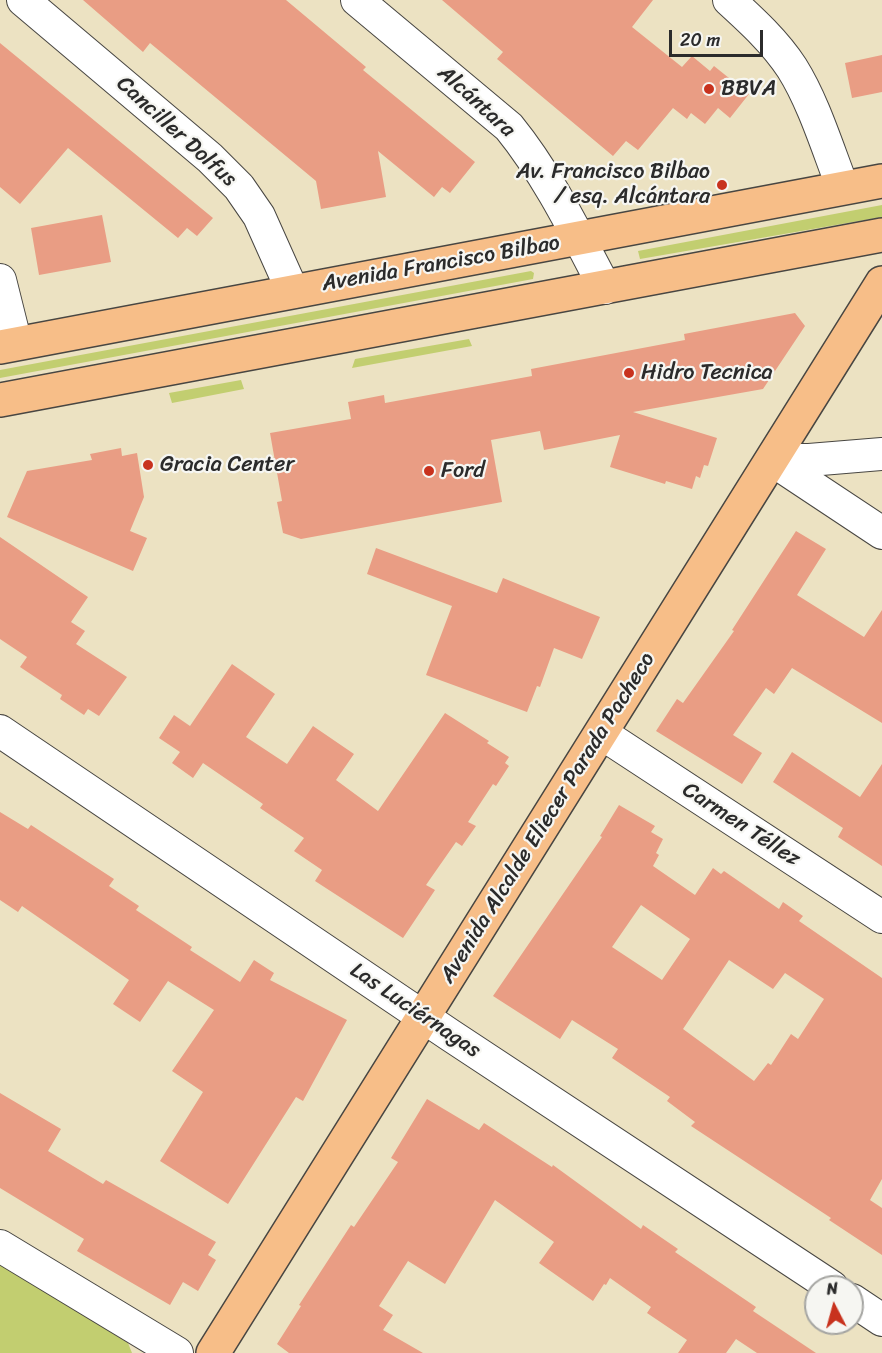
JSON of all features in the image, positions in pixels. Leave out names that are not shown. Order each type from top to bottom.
[{"type":"main road","name":"Avenida Francisco Bilbao","points":[[8,345],[882,182]]},
{"type":"main road","points":[[0,400],[882,235]]},
{"type":"main road","name":"Avenida Alcalde Eliecer Parada Pacheco","points":[[213,1353],[882,283]]},
{"type":"street","name":"Canciller Dolfus","points":[[23,0],[210,158],[239,186],[259,216],[293,292]]},
{"type":"street","name":"Alcántara","points":[[357,0],[509,127],[529,151],[605,288]]},
{"type":"street","points":[[729,0],[765,33],[792,69],[812,110],[843,188]]},
{"type":"street","points":[[0,280],[8,345]]},
{"type":"street","points":[[772,459],[809,460],[882,454]]},
{"type":"street","points":[[772,459],[882,533]]},
{"type":"street","name":"Las Luciérnagas","points":[[0,731],[423,1017],[814,1275]]},
{"type":"street","name":"Carmen Téllez","points":[[601,733],[882,917]]},
{"type":"street","points":[[0,1246],[177,1353]]},
{"type":"street","points":[[864,1308],[882,1320]]},
{"type":"green space","points":[[882,205],[882,217],[640,259],[638,251]]},
{"type":"green space","points":[[531,271],[534,273],[533,279],[0,378],[0,370]]},
{"type":"green space","points":[[469,339],[472,346],[352,368],[355,359]]},
{"type":"green space","points":[[241,380],[244,389],[172,403],[169,393]]},
{"type":"green space","points":[[0,1263],[128,1343],[132,1353],[0,1353]]},
{"type":"building","points":[[83,0],[286,0],[366,67],[363,70],[475,162],[450,193],[442,187],[434,197],[378,151],[386,197],[321,209],[316,181],[150,43],[143,52]]},
{"type":"building","points":[[442,0],[653,0],[632,27],[682,67],[692,56],[710,71],[714,66],[749,94],[730,118],[718,108],[705,124],[691,113],[687,119],[673,108],[638,150],[626,141],[613,156],[497,59],[503,52]]},
{"type":"building","points":[[0,43],[213,218],[197,236],[187,228],[178,238],[68,148],[20,204],[0,187]]},
{"type":"building","points":[[882,55],[882,92],[852,98],[845,63]]},
{"type":"building","points":[[102,215],[111,262],[39,275],[31,228]]},
{"type":"building","points":[[795,313],[805,326],[763,389],[633,412],[717,438],[708,466],[704,465],[700,478],[696,476],[692,489],[666,481],[665,484],[610,467],[620,435],[544,450],[540,431],[491,440],[502,502],[301,539],[283,533],[277,502],[282,501],[270,433],[351,419],[348,402],[384,395],[385,403],[532,376],[531,369],[685,340],[684,334]]},
{"type":"building","points":[[121,448],[122,456],[137,453],[144,497],[130,531],[147,538],[133,571],[7,517],[27,471],[92,460],[90,454]]},
{"type":"building","points":[[796,531],[826,549],[797,595],[864,637],[882,610],[882,723],[792,668],[774,694],[766,688],[733,735],[762,753],[742,784],[656,731],[677,699],[683,703],[734,631],[732,630]]},
{"type":"building","points":[[0,537],[88,597],[71,622],[85,631],[76,644],[127,677],[99,716],[88,709],[84,715],[60,699],[62,695],[20,667],[27,657],[0,639]]},
{"type":"building","points":[[376,548],[497,593],[503,578],[600,617],[582,659],[554,648],[540,687],[537,686],[527,712],[426,675],[452,606],[367,574]]},
{"type":"building","points":[[232,664],[275,694],[246,737],[287,764],[313,726],[354,754],[336,780],[378,811],[445,713],[489,741],[487,743],[509,757],[505,763],[509,766],[496,786],[493,784],[468,822],[476,826],[462,846],[456,842],[426,885],[435,890],[403,938],[315,881],[322,870],[294,851],[304,838],[260,808],[263,804],[203,763],[193,778],[172,763],[180,752],[159,738],[174,715],[190,726]]},
{"type":"building","points":[[792,752],[860,797],[882,764],[882,866],[838,837],[843,828],[773,782]]},
{"type":"building","points":[[619,805],[655,826],[651,832],[663,839],[656,853],[659,855],[653,866],[695,895],[713,868],[721,874],[724,871],[779,909],[783,902],[803,916],[799,921],[882,978],[882,1179],[870,1200],[882,1208],[882,1255],[829,1220],[831,1218],[691,1126],[695,1122],[667,1101],[670,1097],[612,1058],[618,1049],[572,1020],[560,1039],[493,996],[602,837],[600,836]],"holes":[[[641,905],[690,939],[662,980],[612,947]],[[729,960],[773,989],[785,973],[824,999],[798,1039],[791,1034],[771,1065],[768,1063],[754,1081],[683,1029]]]},
{"type":"building","points":[[0,812],[28,829],[31,825],[114,879],[109,886],[139,906],[136,910],[192,947],[190,950],[240,982],[254,960],[274,973],[270,980],[347,1020],[303,1101],[296,1097],[228,1204],[160,1161],[203,1092],[172,1071],[214,1010],[168,981],[140,1022],[113,1004],[129,980],[22,906],[18,912],[0,900]]},
{"type":"building","points":[[0,1093],[61,1129],[48,1151],[103,1184],[106,1180],[216,1242],[208,1255],[216,1260],[198,1291],[183,1282],[170,1305],[77,1251],[84,1239],[0,1188]]},
{"type":"building","points":[[427,1099],[479,1130],[484,1123],[552,1167],[553,1165],[641,1229],[643,1225],[678,1249],[675,1252],[756,1307],[753,1311],[816,1353],[757,1353],[736,1339],[726,1353],[678,1353],[687,1340],[647,1313],[651,1307],[610,1278],[593,1301],[539,1263],[554,1242],[495,1200],[445,1284],[408,1261],[379,1306],[393,1315],[383,1330],[423,1353],[289,1353],[277,1344],[301,1306],[299,1305],[351,1225],[354,1227],[398,1162],[391,1158]]},
{"type":"place","name":"BBVA","points":[[709,89]]},
{"type":"place","name":"Av. Francisco Bilbao / esq. Alcántara","points":[[722,185]]},
{"type":"place","name":"Hidro Tecnica","points":[[629,373]]},
{"type":"place","name":"Gracia Center","points":[[148,465]]},
{"type":"place","name":"Ford","points":[[429,471]]}]
